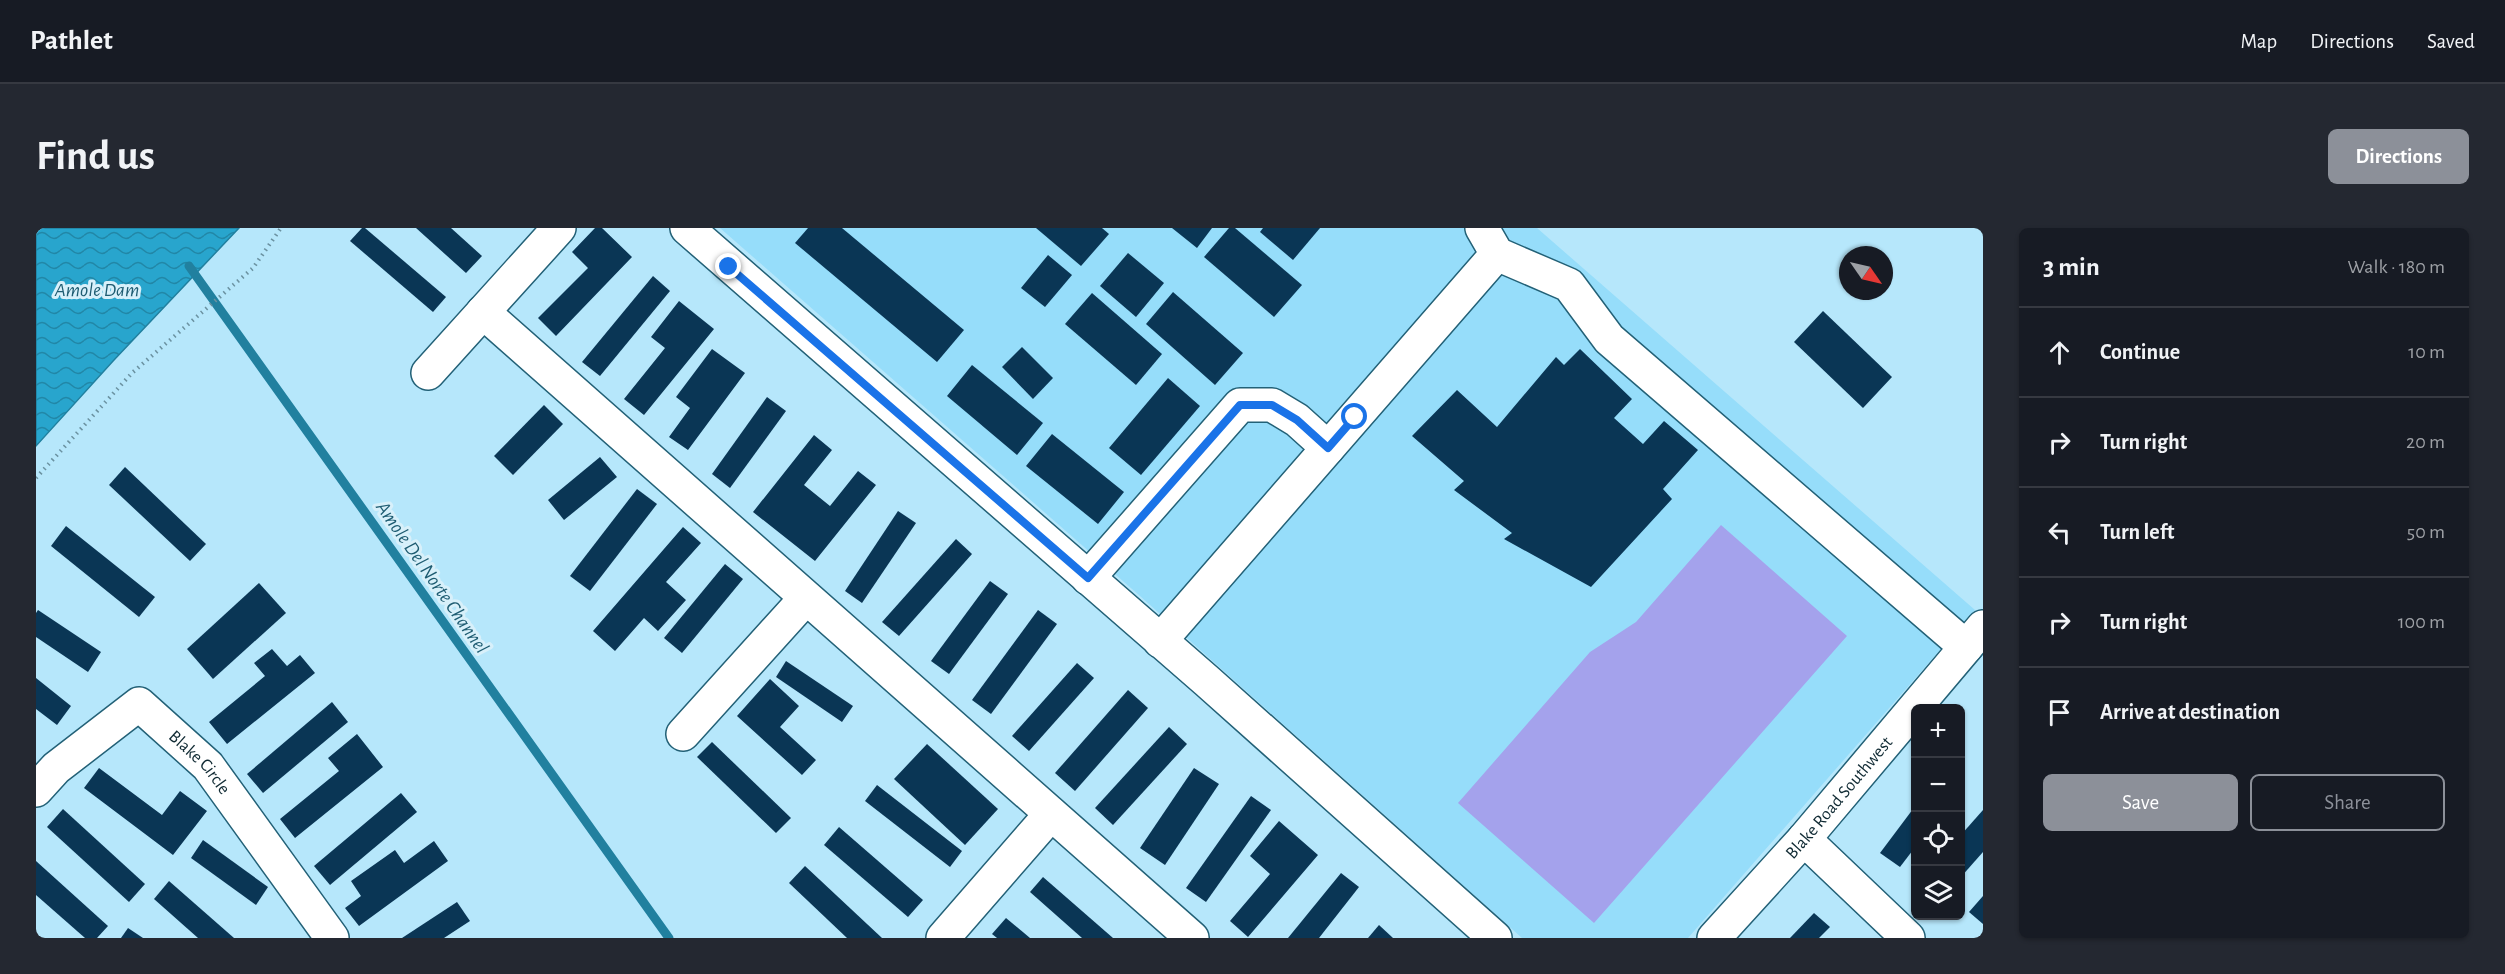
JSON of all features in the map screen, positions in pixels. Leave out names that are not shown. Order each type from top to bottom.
[{"type":"street","points":[[428,373],[559,228]]},
{"type":"street","points":[[687,228],[1161,641],[1494,938]]},
{"type":"street","points":[[1161,641],[1328,448],[1490,241],[1569,285],[1609,339],[1975,637]]},
{"type":"street","points":[[483,312],[1192,938]]},
{"type":"street","points":[[1088,578],[1240,405],[1272,405],[1297,420],[1328,448]]},
{"type":"street","points":[[683,734],[806,598]]},
{"type":"street","name":"Blake Road Southwest","points":[[1714,938],[1804,839],[1975,637]]},
{"type":"street","name":"Blake Circle","points":[[36,790],[56,768],[139,704],[208,766],[321,933]]},
{"type":"street","points":[[943,938],[1051,814]]},
{"type":"street","points":[[1804,839],[1908,938]]},
{"type":"path","points":[[36,478],[132,373],[253,268],[281,228]]},
{"type":"shaded area","points":[[720,228],[1537,228],[1975,610],[1688,938],[1522,938],[1140,596]]},
{"type":"shaded area","points":[[1721,525],[1847,636],[1594,923],[1458,803],[1590,652],[1636,622]]},
{"type":"water","name":"Amole Dam","points":[[36,228],[239,228],[36,446]]},
{"type":"building","points":[[362,228],[365,228],[446,297],[433,312],[350,241]]},
{"type":"building","points":[[416,228],[451,228],[482,256],[466,273]]},
{"type":"building","points":[[595,228],[602,228],[632,257],[556,336],[538,318],[588,268],[572,252]]},
{"type":"building","points":[[808,228],[842,228],[964,330],[937,362],[795,243]]},
{"type":"building","points":[[1036,228],[1102,228],[1109,234],[1081,266]]},
{"type":"building","points":[[1172,228],[1212,228],[1197,248]]},
{"type":"building","points":[[1229,228],[1235,228],[1302,285],[1274,317],[1204,257]]},
{"type":"building","points":[[1263,228],[1320,228],[1293,260],[1260,232]]},
{"type":"building","points":[[1128,253],[1164,283],[1136,317],[1100,286]]},
{"type":"building","points":[[1048,255],[1072,275],[1045,307],[1021,288]]},
{"type":"building","points":[[653,276],[670,291],[600,376],[582,362]]},
{"type":"building","points":[[1173,292],[1243,353],[1215,385],[1146,324]]},
{"type":"building","points":[[1092,293],[1162,354],[1136,385],[1065,324]]},
{"type":"building","points":[[679,301],[714,329],[644,415],[624,399],[665,348],[651,337]]},
{"type":"building","points":[[1823,311],[1892,377],[1863,408],[1794,342]]},
{"type":"building","points":[[1022,347],[1053,378],[1033,399],[1002,367]]},
{"type":"building","points":[[712,349],[745,373],[688,450],[669,437],[690,408],[676,397]]},
{"type":"building","points":[[1580,349],[1632,399],[1614,418],[1643,444],[1664,421],[1698,450],[1663,489],[1672,499],[1591,587],[1504,539],[1512,533],[1454,490],[1464,481],[1412,436],[1457,390],[1497,427],[1556,357],[1564,365]]},
{"type":"building","points":[[972,365],[1043,423],[1017,455],[947,396]]},
{"type":"building","points":[[1168,378],[1200,406],[1141,475],[1109,448]]},
{"type":"building","points":[[767,397],[786,411],[730,488],[712,474]]},
{"type":"building","points":[[544,405],[563,424],[513,475],[494,456]]},
{"type":"building","points":[[1052,434],[1124,492],[1098,524],[1026,466]]},
{"type":"building","points":[[814,435],[832,450],[804,485],[830,506],[858,471],[876,485],[815,561],[753,512]]},
{"type":"building","points":[[600,457],[617,477],[564,520],[548,500]]},
{"type":"building","points":[[125,467],[206,544],[190,561],[109,485]]},
{"type":"building","points":[[637,489],[657,504],[590,591],[570,576]]},
{"type":"building","points":[[898,511],[916,523],[862,603],[845,591]]},
{"type":"building","points":[[66,526],[155,597],[139,617],[51,546]]},
{"type":"building","points":[[683,527],[701,543],[666,582],[686,600],[658,631],[644,618],[615,651],[593,631]]},
{"type":"building","points":[[956,539],[972,554],[899,636],[882,622]]},
{"type":"building","points":[[725,564],[743,579],[682,653],[664,638]]},
{"type":"building","points":[[990,581],[1008,594],[949,674],[931,661]]},
{"type":"building","points":[[259,583],[286,613],[213,679],[187,649]]},
{"type":"building","points":[[38,610],[101,652],[88,672],[36,637]]},
{"type":"building","points":[[1038,610],[1057,624],[991,714],[972,700]]},
{"type":"building","points":[[272,649],[287,666],[300,655],[315,673],[227,744],[209,722],[265,676],[254,663]]},
{"type":"building","points":[[786,661],[853,706],[842,722],[776,677]]},
{"type":"building","points":[[1077,663],[1094,678],[1029,751],[1012,736]]},
{"type":"building","points":[[36,678],[71,706],[57,725],[36,709]]},
{"type":"building","points":[[770,679],[799,706],[780,727],[816,760],[802,775],[737,716]]},
{"type":"building","points":[[1128,690],[1148,708],[1075,791],[1055,773]]},
{"type":"building","points":[[332,702],[348,722],[263,793],[247,774]]},
{"type":"building","points":[[1169,727],[1187,744],[1113,825],[1095,808]]},
{"type":"building","points":[[357,734],[383,767],[295,838],[280,819],[339,771],[328,758]]},
{"type":"building","points":[[712,742],[791,818],[776,833],[697,757]]},
{"type":"building","points":[[927,744],[998,809],[965,845],[894,779]]},
{"type":"building","points":[[99,768],[162,815],[180,791],[207,811],[173,855],[84,788]]},
{"type":"building","points":[[1194,768],[1219,784],[1165,865],[1140,848]]},
{"type":"building","points":[[877,785],[962,851],[950,867],[865,801]]},
{"type":"building","points":[[401,793],[417,812],[330,885],[314,866]]},
{"type":"building","points":[[1251,796],[1271,810],[1206,902],[1186,888]]},
{"type":"building","points":[[63,809],[145,884],[129,902],[47,827]]},
{"type":"building","points":[[1983,810],[1983,852],[1965,872],[1965,866],[1965,830]]},
{"type":"building","points":[[1911,812],[1911,853],[1900,867],[1880,853]]},
{"type":"building","points":[[1279,821],[1318,855],[1248,937],[1230,921],[1270,874],[1250,856]]},
{"type":"building","points":[[839,827],[923,900],[908,917],[824,845]]},
{"type":"building","points":[[203,840],[268,887],[256,905],[191,858]]},
{"type":"building","points":[[434,841],[448,861],[359,926],[345,908],[361,896],[351,881],[395,850],[404,863]]},
{"type":"building","points":[[36,861],[108,926],[97,938],[85,938],[36,895]]},
{"type":"building","points":[[805,866],[882,938],[847,938],[789,883]]},
{"type":"building","points":[[1341,873],[1359,887],[1319,938],[1288,938]]},
{"type":"building","points":[[1043,877],[1113,938],[1082,938],[1030,892]]},
{"type":"building","points":[[169,881],[234,938],[198,938],[154,899]]},
{"type":"building","points":[[1983,896],[1983,924],[1969,912]]},
{"type":"building","points":[[457,902],[470,921],[444,938],[402,938]]},
{"type":"building","points":[[1814,913],[1830,927],[1819,938],[1790,938]]},
{"type":"building","points":[[1006,918],[1030,938],[997,938],[992,934]]},
{"type":"building","points":[[1379,925],[1393,938],[1368,938]]},
{"type":"building","points":[[128,928],[143,938],[121,938]]},
{"type":"waterway","name":"Amole Del Norte Channel","points":[[189,266],[669,938]]},
{"type":"route","points":[[729,267],[1088,578],[1240,405],[1272,405],[1297,420],[1328,448],[1355,417]]}]
